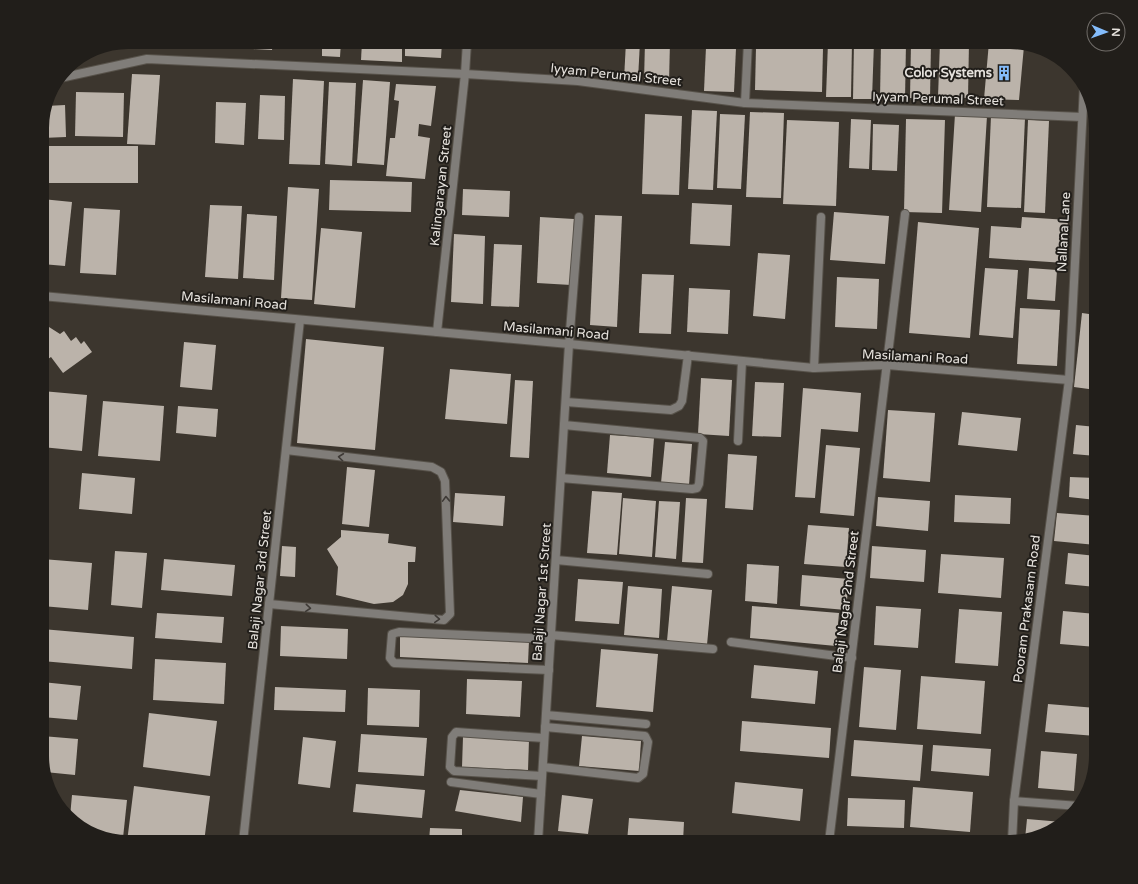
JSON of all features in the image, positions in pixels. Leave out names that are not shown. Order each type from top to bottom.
[{"type":"street","name":"Kalingarayan Street","points":[[437,332],[467,49]]},
{"type":"street","points":[[745,103],[748,49]]},
{"type":"street","name":"Iyyam Perumal Street","points":[[69,76],[147,59],[465,74],[578,81],[745,103],[1082,117]]},
{"type":"street","name":"Nallana Lane","points":[[1069,380],[1083,98]]},
{"type":"street","name":"Balaji Nagar 2nd Street","points":[[830,835],[905,214]]},
{"type":"street","points":[[814,368],[821,217]]},
{"type":"street","name":"Balaji Nagar 1st Street","points":[[538,835],[569,344],[579,218]]},
{"type":"street","name":"Masilamani Road","points":[[49,297],[688,355],[814,368],[887,365],[1069,380]]},
{"type":"street","name":"Balaji Nagar 3rd Street","points":[[244,835],[300,320]]},
{"type":"street","points":[[566,402],[671,410],[679,406],[682,400],[688,355]]},
{"type":"street","points":[[738,441],[742,361]]},
{"type":"street","name":"Pooram Prakasam Road","points":[[1012,835],[1014,801],[1069,380]]},
{"type":"street","points":[[561,478],[692,489],[697,488],[699,484],[703,441],[700,438],[564,425]]},
{"type":"street","points":[[269,604],[444,620],[450,614],[445,481],[441,472],[432,467],[286,450]]},
{"type":"street","points":[[556,560],[708,574]]},
{"type":"street","points":[[549,670],[394,663],[390,658],[392,634],[399,632],[551,637],[713,649]]},
{"type":"street","points":[[731,642],[852,658]]},
{"type":"street","points":[[546,715],[646,724]]},
{"type":"street","points":[[543,767],[638,778],[643,774],[648,742],[645,736],[545,727]]},
{"type":"street","points":[[542,776],[454,771],[450,768],[452,737],[456,732],[544,738]]},
{"type":"street","points":[[451,782],[541,794]]},
{"type":"street","points":[[1014,801],[1072,805]]},
{"type":"building","points":[[322,49],[341,49],[340,57],[322,56]]},
{"type":"building","points":[[362,49],[402,49],[402,62],[361,60]]},
{"type":"building","points":[[405,49],[442,49],[441,58],[405,56]]},
{"type":"building","points":[[626,49],[640,49],[638,79],[624,79]]},
{"type":"building","points":[[645,49],[670,49],[669,82],[644,81]]},
{"type":"building","points":[[706,49],[736,49],[734,92],[704,91]]},
{"type":"building","points":[[756,49],[823,49],[822,92],[755,90]]},
{"type":"building","points":[[828,49],[852,49],[851,97],[826,97]]},
{"type":"building","points":[[854,49],[874,49],[872,99],[853,99]]},
{"type":"building","points":[[881,49],[906,49],[905,100],[880,99]]},
{"type":"building","points":[[911,49],[931,49],[930,99],[910,98]]},
{"type":"building","points":[[940,49],[969,49],[968,98],[938,97]]},
{"type":"building","name":"Color Systems","points":[[988,49],[1024,51],[1019,100],[984,99]]},
{"type":"building","points":[[132,74],[160,75],[155,145],[127,144]]},
{"type":"building","points":[[293,79],[324,81],[320,165],[289,164]]},
{"type":"building","points":[[363,80],[390,82],[384,165],[357,163]]},
{"type":"building","points":[[329,82],[356,83],[352,166],[325,164]]},
{"type":"building","points":[[396,84],[436,86],[431,126],[419,124],[418,136],[430,138],[425,179],[386,176],[390,138],[395,138],[399,101],[394,100]]},
{"type":"building","points":[[76,92],[124,93],[123,137],[75,136]]},
{"type":"building","points":[[260,95],[285,96],[284,140],[258,139]]},
{"type":"building","points":[[216,102],[246,103],[244,145],[215,143]]},
{"type":"building","points":[[65,105],[66,137],[49,138],[49,122],[52,106]]},
{"type":"building","points":[[692,110],[717,111],[713,190],[688,189]]},
{"type":"building","points":[[750,112],[784,113],[781,198],[746,197]]},
{"type":"building","points":[[645,114],[682,116],[679,195],[642,194]]},
{"type":"building","points":[[720,114],[745,115],[741,189],[717,188]]},
{"type":"building","points":[[955,114],[987,116],[981,212],[949,210]]},
{"type":"building","points":[[991,116],[1025,118],[1021,208],[987,207]]},
{"type":"building","points":[[851,119],[871,120],[869,169],[849,168]]},
{"type":"building","points":[[906,119],[945,120],[942,213],[904,212]]},
{"type":"building","points":[[787,120],[839,122],[836,206],[783,204]]},
{"type":"building","points":[[1028,120],[1049,121],[1045,213],[1024,212]]},
{"type":"building","points":[[873,124],[899,125],[897,171],[872,170]]},
{"type":"building","points":[[49,146],[138,146],[138,183],[49,183]]},
{"type":"building","points":[[330,180],[412,182],[411,212],[329,210]]},
{"type":"building","points":[[288,187],[319,189],[312,300],[281,298]]},
{"type":"building","points":[[463,189],[510,191],[509,217],[462,215]]},
{"type":"building","points":[[49,200],[72,202],[65,266],[49,265]]},
{"type":"building","points":[[692,203],[732,205],[730,246],[690,244]]},
{"type":"building","points":[[210,205],[242,206],[238,279],[205,277]]},
{"type":"building","points":[[84,208],[120,210],[116,275],[80,273]]},
{"type":"building","points":[[834,212],[889,216],[885,264],[830,260]]},
{"type":"building","points":[[247,214],[277,216],[274,280],[243,278]]},
{"type":"building","points":[[595,215],[622,216],[617,327],[590,325]]},
{"type":"building","points":[[540,217],[574,219],[571,285],[537,283]]},
{"type":"building","points":[[1022,217],[1068,220],[1065,263],[989,258],[991,226],[1021,228]]},
{"type":"building","points":[[918,222],[979,228],[970,338],[909,333]]},
{"type":"building","points":[[321,228],[362,232],[355,308],[314,304]]},
{"type":"building","points":[[454,234],[485,236],[483,304],[451,302]]},
{"type":"building","points":[[494,244],[522,245],[519,307],[491,306]]},
{"type":"building","points":[[758,253],[790,255],[785,319],[753,316]]},
{"type":"building","points":[[985,268],[1018,270],[1013,338],[979,335]]},
{"type":"building","points":[[1029,268],[1057,270],[1055,301],[1027,299]]},
{"type":"building","points":[[642,274],[674,275],[671,334],[639,333]]},
{"type":"building","points":[[837,277],[879,279],[877,329],[835,327]]},
{"type":"building","points":[[689,288],[730,290],[728,334],[687,332]]},
{"type":"building","points":[[1020,308],[1060,310],[1057,366],[1017,364]]},
{"type":"building","points":[[1082,313],[1089,314],[1089,389],[1074,387]]},
{"type":"building","points":[[49,327],[60,334],[64,331],[71,341],[76,337],[81,344],[84,341],[92,352],[63,373],[51,357],[49,358]]},
{"type":"building","points":[[306,339],[384,347],[375,450],[297,443]]},
{"type":"building","points":[[184,342],[216,345],[212,390],[180,387]]},
{"type":"building","points":[[450,369],[511,374],[507,424],[445,419]]},
{"type":"building","points":[[701,378],[732,380],[729,436],[698,434]]},
{"type":"building","points":[[515,380],[533,381],[529,458],[510,457]]},
{"type":"building","points":[[755,382],[784,383],[781,437],[752,436]]},
{"type":"building","points":[[803,388],[861,393],[858,432],[821,429],[815,498],[795,497]]},
{"type":"building","points":[[49,392],[87,395],[82,451],[49,448]]},
{"type":"building","points":[[103,401],[164,406],[160,461],[98,456]]},
{"type":"building","points":[[178,406],[218,409],[216,437],[176,433]]},
{"type":"building","points":[[888,410],[935,413],[930,482],[883,478]]},
{"type":"building","points":[[962,412],[1021,418],[1017,451],[958,445]]},
{"type":"building","points":[[1076,425],[1089,426],[1089,455],[1073,454]]},
{"type":"building","points":[[610,435],[654,438],[651,477],[607,473]]},
{"type":"building","points":[[665,442],[692,444],[689,485],[661,483]]},
{"type":"building","points":[[826,445],[860,448],[854,516],[820,513]]},
{"type":"building","points":[[728,454],[757,456],[753,510],[725,508]]},
{"type":"building","points":[[347,467],[375,470],[369,527],[342,524]]},
{"type":"building","points":[[82,473],[135,478],[132,514],[79,509]]},
{"type":"building","points":[[1070,477],[1089,478],[1089,499],[1069,497]]},
{"type":"building","points":[[592,491],[622,493],[617,555],[587,553]]},
{"type":"building","points":[[455,493],[505,496],[503,526],[453,522]]},
{"type":"building","points":[[955,495],[1011,498],[1010,524],[954,522]]},
{"type":"building","points":[[878,497],[930,501],[928,531],[876,526]]},
{"type":"building","points":[[623,498],[656,501],[652,557],[619,554]]},
{"type":"building","points":[[686,498],[707,499],[703,563],[682,562]]},
{"type":"building","points":[[659,501],[680,502],[676,559],[655,557]]},
{"type":"building","points":[[1057,513],[1089,515],[1089,544],[1054,541]]},
{"type":"building","points":[[808,525],[849,528],[846,567],[804,564]]},
{"type":"building","points":[[341,530],[389,534],[388,543],[416,547],[415,562],[408,562],[408,584],[403,595],[393,602],[374,604],[336,595],[338,567],[327,549],[341,537]]},
{"type":"building","points":[[282,546],[296,547],[295,577],[280,576]]},
{"type":"building","points":[[872,546],[926,550],[924,582],[870,578]]},
{"type":"building","points":[[115,551],[147,553],[142,608],[111,605]]},
{"type":"building","points":[[1068,553],[1089,555],[1089,586],[1065,584]]},
{"type":"building","points":[[941,554],[1004,558],[1001,598],[938,593]]},
{"type":"building","points":[[164,559],[235,565],[232,596],[161,590]]},
{"type":"building","points":[[49,560],[92,563],[88,610],[49,607]]},
{"type":"building","points":[[747,564],[779,566],[777,604],[745,601]]},
{"type":"building","points":[[802,575],[849,579],[846,610],[800,606]]},
{"type":"building","points":[[578,579],[623,582],[619,624],[575,621]]},
{"type":"building","points":[[628,586],[662,589],[659,638],[624,635]]},
{"type":"building","points":[[672,586],[712,590],[707,645],[667,641]]},
{"type":"building","points":[[752,606],[839,613],[836,646],[750,638]]},
{"type":"building","points":[[876,606],[921,609],[918,648],[874,645]]},
{"type":"building","points":[[959,609],[1002,612],[998,666],[955,663]]},
{"type":"building","points":[[1063,611],[1089,613],[1089,646],[1060,644]]},
{"type":"building","points":[[157,613],[224,617],[222,643],[155,638]]},
{"type":"building","points":[[281,626],[348,629],[347,659],[280,656]]},
{"type":"building","points":[[49,630],[134,637],[132,669],[49,662]]},
{"type":"building","points":[[400,636],[529,641],[528,663],[400,657]]},
{"type":"building","points":[[601,649],[658,654],[653,712],[596,707]]},
{"type":"building","points":[[155,659],[226,663],[224,704],[153,700]]},
{"type":"building","points":[[754,665],[818,671],[815,704],[751,698]]},
{"type":"building","points":[[864,667],[901,670],[896,730],[859,727]]},
{"type":"building","points":[[921,676],[985,681],[981,734],[917,729]]},
{"type":"building","points":[[467,679],[522,681],[520,717],[466,714]]},
{"type":"building","points":[[49,683],[81,686],[77,720],[49,718]]},
{"type":"building","points":[[275,687],[346,690],[345,712],[274,710]]},
{"type":"building","points":[[368,688],[420,690],[419,727],[367,725]]},
{"type":"building","points":[[1048,704],[1089,707],[1089,735],[1045,732]]},
{"type":"building","points":[[149,713],[217,721],[210,776],[143,767]]},
{"type":"building","points":[[742,721],[831,728],[829,758],[740,751]]},
{"type":"building","points":[[361,734],[427,738],[424,776],[358,772]]},
{"type":"building","points":[[582,736],[641,741],[639,771],[579,766]]},
{"type":"building","points":[[49,737],[78,739],[75,775],[51,773],[49,762]]},
{"type":"building","points":[[303,737],[336,741],[330,788],[298,784]]},
{"type":"building","points":[[463,737],[529,740],[528,770],[462,767]]},
{"type":"building","points":[[854,740],[923,745],[920,781],[851,776]]},
{"type":"building","points":[[933,745],[991,749],[989,776],[931,771]]},
{"type":"building","points":[[1041,751],[1077,754],[1074,791],[1038,788]]},
{"type":"building","points":[[735,782],[803,789],[800,821],[732,813]]},
{"type":"building","points":[[356,784],[425,790],[422,818],[353,812]]},
{"type":"building","points":[[134,786],[210,796],[205,835],[128,835]]},
{"type":"building","points":[[913,787],[973,792],[970,832],[910,827]]},
{"type":"building","points":[[460,790],[523,797],[521,822],[455,811]]},
{"type":"building","points":[[72,795],[127,800],[123,835],[102,831],[80,819],[71,810]]},
{"type":"building","points":[[562,795],[593,799],[588,834],[558,831]]},
{"type":"building","points":[[848,798],[905,800],[904,828],[847,826]]},
{"type":"building","points":[[629,818],[684,822],[683,835],[628,835]]},
{"type":"building","points":[[1027,819],[1054,821],[1036,831],[1026,833]]},
{"type":"building","points":[[430,828],[462,829],[462,835],[430,835]]},
{"type":"place","name":"Color Systems","points":[[1004,73]]}]
